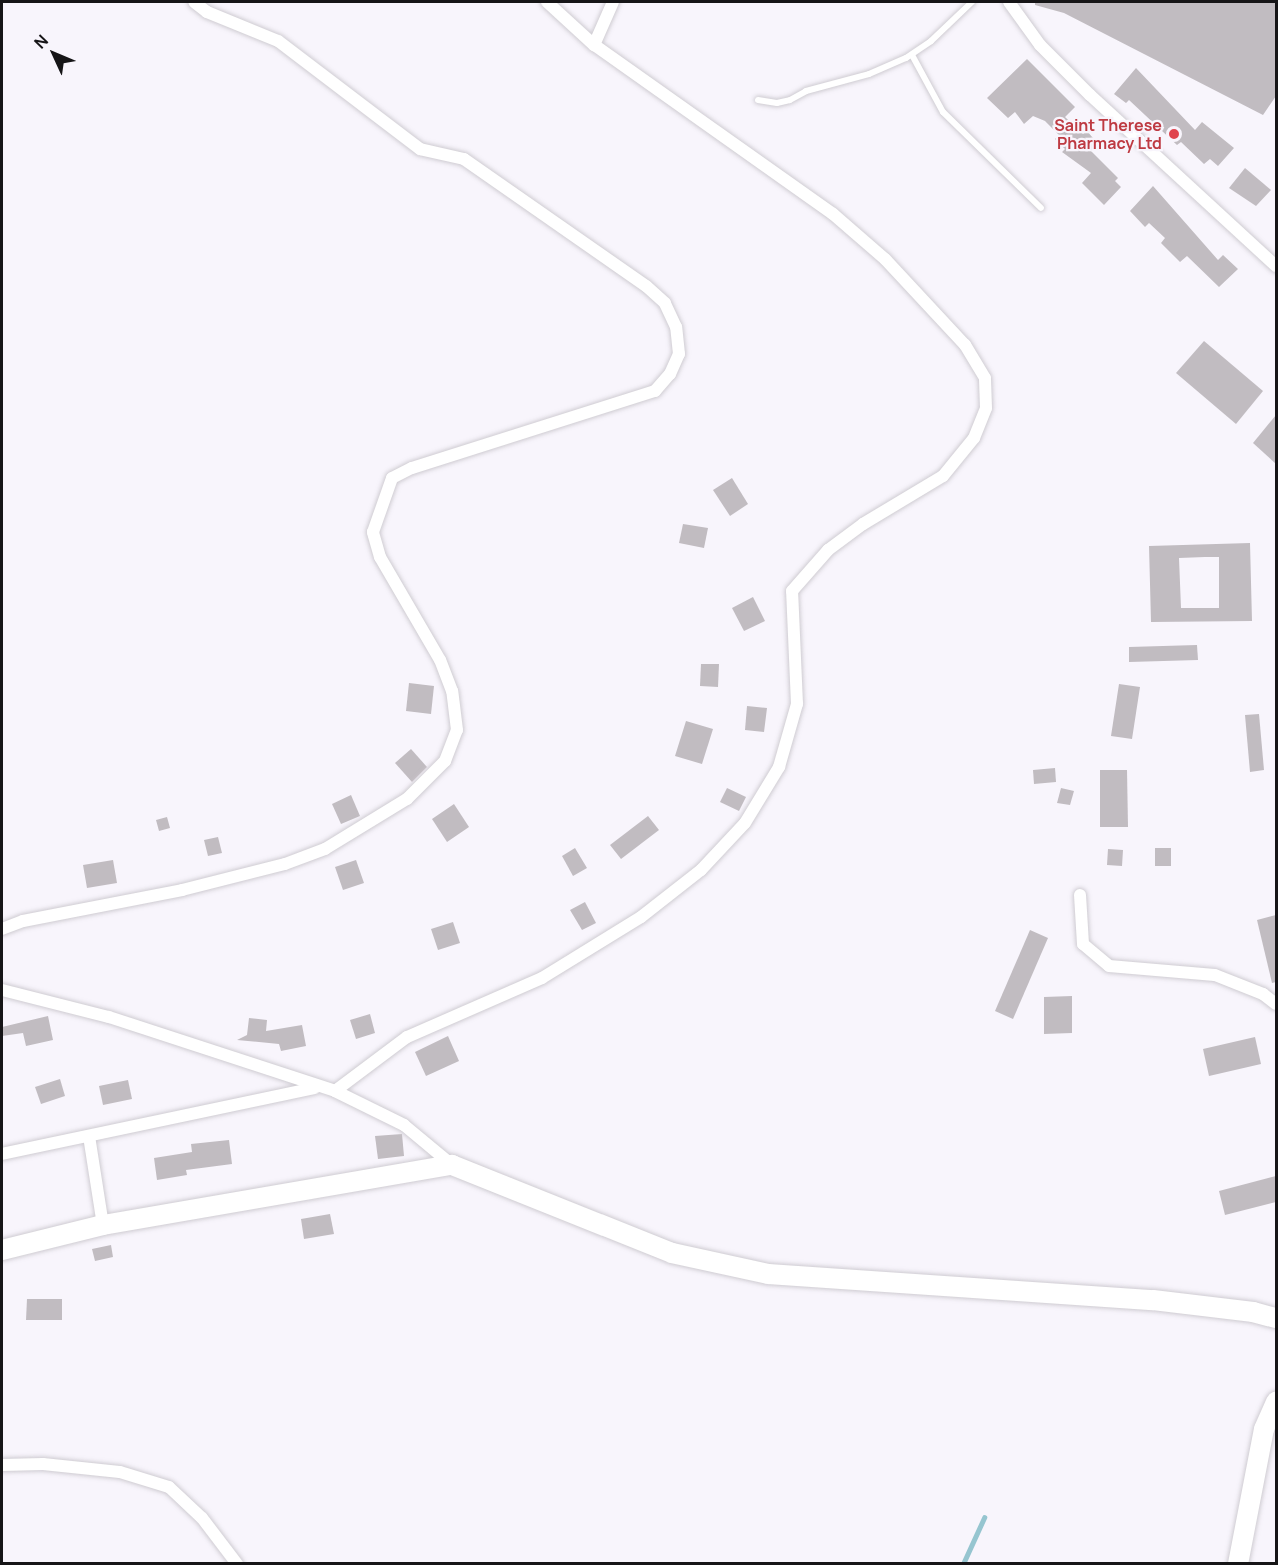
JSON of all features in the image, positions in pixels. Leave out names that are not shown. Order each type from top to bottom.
[{"type":"main road","points":[[2,1250],[103,1225],[452,1165],[672,1252],[768,1275],[1153,1300],[1253,1312],[1276,1318]]},
{"type":"main road","points":[[1238,1563],[1264,1429],[1276,1402]]},
{"type":"street","points":[[2,929],[22,921],[182,890],[285,864],[345,838],[407,799],[445,761],[456,730],[452,691],[440,660],[380,557],[373,532],[392,478],[412,468],[655,392],[670,374],[679,354],[676,327],[665,303],[646,286],[464,159],[420,149],[278,41],[207,12],[194,2]]},
{"type":"street","points":[[335,1090],[407,1037],[542,978],[641,917],[701,870],[745,823],[779,767],[797,704],[792,591],[828,550],[943,476],[974,438],[986,408],[985,378],[965,345],[885,259],[833,214],[594,45],[546,2]]},
{"type":"street","points":[[594,45],[613,2]]},
{"type":"street","points":[[1010,2],[1040,45],[1090,95],[1276,266]]},
{"type":"street","points":[[1080,895],[1083,944],[1109,966],[1215,975],[1263,994],[1276,1004]]},
{"type":"street","points":[[2,990],[109,1017],[317,1088],[335,1090],[404,1125],[452,1165]]},
{"type":"street","points":[[2,1154],[317,1088]]},
{"type":"street","points":[[89,1136],[103,1225]]},
{"type":"street","points":[[2,1465],[43,1464],[120,1472],[169,1487],[202,1518],[237,1563]]},
{"type":"lane","points":[[758,100],[777,103],[789,100],[806,91],[869,74],[912,55],[972,2]]},
{"type":"lane","points":[[912,55],[943,112],[1041,208]]},
{"type":"building","points":[[1035,2],[1276,2],[1276,96],[1263,115],[1064,13],[1035,5]]},
{"type":"building","points":[[1027,59],[1075,107],[1065,117],[1083,134],[1087,131],[1098,144],[1091,151],[1118,178],[1115,181],[1121,187],[1104,205],[1082,183],[1091,173],[1062,152],[1065,149],[1055,139],[1059,135],[1045,121],[1033,116],[1024,124],[1015,112],[1008,118],[987,98]]},
{"type":"building","points":[[1136,68],[1195,130],[1202,122],[1234,148],[1218,166],[1210,159],[1204,164],[1181,142],[1177,145],[1129,100],[1126,103],[1114,94]]},
{"type":"building","points":[[1245,168],[1271,190],[1256,206],[1229,188]]},
{"type":"building","points":[[1153,186],[1218,260],[1223,255],[1238,269],[1219,287],[1187,256],[1180,262],[1161,243],[1165,238],[1149,223],[1145,227],[1130,211]]},
{"type":"building","points":[[1204,341],[1263,391],[1236,424],[1176,373]]},
{"type":"building","points":[[1276,415],[1276,464],[1253,443]]},
{"type":"building","points":[[732,478],[748,504],[730,516],[713,490]]},
{"type":"building","points":[[683,524],[708,528],[704,548],[679,543]]},
{"type":"building","points":[[1250,543],[1252,621],[1151,622],[1149,546]],"holes":[[[1219,557],[1219,608],[1181,608],[1179,558]]]},
{"type":"building","points":[[753,597],[765,621],[744,631],[732,608]]},
{"type":"building","points":[[1197,645],[1198,660],[1129,662],[1129,647]]},
{"type":"building","points":[[701,664],[719,664],[718,687],[700,686]]},
{"type":"building","points":[[409,683],[434,686],[431,714],[406,711]]},
{"type":"building","points":[[1119,684],[1140,687],[1132,739],[1111,736]]},
{"type":"building","points":[[747,706],[767,708],[764,732],[745,730]]},
{"type":"building","points":[[1259,714],[1264,770],[1250,772],[1245,715]]},
{"type":"building","points":[[686,721],[713,729],[702,764],[675,756]]},
{"type":"building","points":[[411,749],[427,767],[412,782],[395,763]]},
{"type":"building","points":[[1055,768],[1056,782],[1034,784],[1033,770]]},
{"type":"building","points":[[1100,770],[1127,770],[1128,827],[1100,827]]},
{"type":"building","points":[[727,788],[746,797],[739,811],[720,802]]},
{"type":"building","points":[[1061,788],[1074,791],[1070,805],[1057,803]]},
{"type":"building","points":[[351,795],[360,816],[341,824],[332,804]]},
{"type":"building","points":[[454,804],[469,827],[447,842],[432,819]]},
{"type":"building","points":[[648,816],[659,830],[621,859],[610,845]]},
{"type":"building","points":[[167,817],[170,828],[159,831],[156,820]]},
{"type":"building","points":[[218,837],[222,853],[208,856],[204,840]]},
{"type":"building","points":[[575,848],[587,868],[573,876],[562,856]]},
{"type":"building","points":[[1155,848],[1171,848],[1171,866],[1155,866]]},
{"type":"building","points":[[1108,849],[1123,850],[1122,866],[1107,865]]},
{"type":"building","points":[[113,860],[117,883],[87,888],[83,865]]},
{"type":"building","points":[[356,860],[364,883],[343,890],[335,867]]},
{"type":"building","points":[[585,902],[596,923],[582,930],[570,910]]},
{"type":"building","points":[[1276,915],[1276,982],[1272,983],[1257,920]]},
{"type":"building","points":[[453,922],[460,943],[438,950],[431,929]]},
{"type":"building","points":[[1030,930],[1048,938],[1013,1019],[995,1011]]},
{"type":"building","points":[[1072,996],[1072,1033],[1044,1034],[1044,997]]},
{"type":"building","points":[[370,1014],[375,1033],[356,1039],[350,1020]]},
{"type":"building","points":[[48,1016],[53,1040],[26,1046],[23,1033],[2,1036],[2,1027]]},
{"type":"building","points":[[249,1018],[267,1020],[266,1031],[302,1025],[306,1046],[281,1051],[279,1044],[237,1040],[247,1035]]},
{"type":"building","points":[[448,1036],[459,1061],[426,1076],[415,1052]]},
{"type":"building","points":[[1255,1037],[1261,1064],[1209,1076],[1203,1049]]},
{"type":"building","points":[[60,1079],[65,1096],[41,1104],[35,1087]]},
{"type":"building","points":[[128,1080],[132,1099],[103,1105],[99,1086]]},
{"type":"building","points":[[402,1134],[404,1156],[378,1159],[375,1136]]},
{"type":"building","points":[[229,1140],[232,1164],[186,1170],[187,1175],[157,1180],[154,1158],[192,1152],[191,1144]]},
{"type":"building","points":[[1276,1176],[1276,1202],[1225,1215],[1219,1191]]},
{"type":"building","points":[[330,1214],[334,1234],[304,1239],[301,1219]]},
{"type":"building","points":[[111,1245],[113,1257],[95,1261],[92,1249]]},
{"type":"building","points":[[27,1299],[62,1299],[62,1320],[26,1320]]},
{"type":"waterway","points":[[963,1564],[984,1518]]},
{"type":"place","name":"Saint Therese Pharmacy Ltd","points":[[1174,134]]}]
